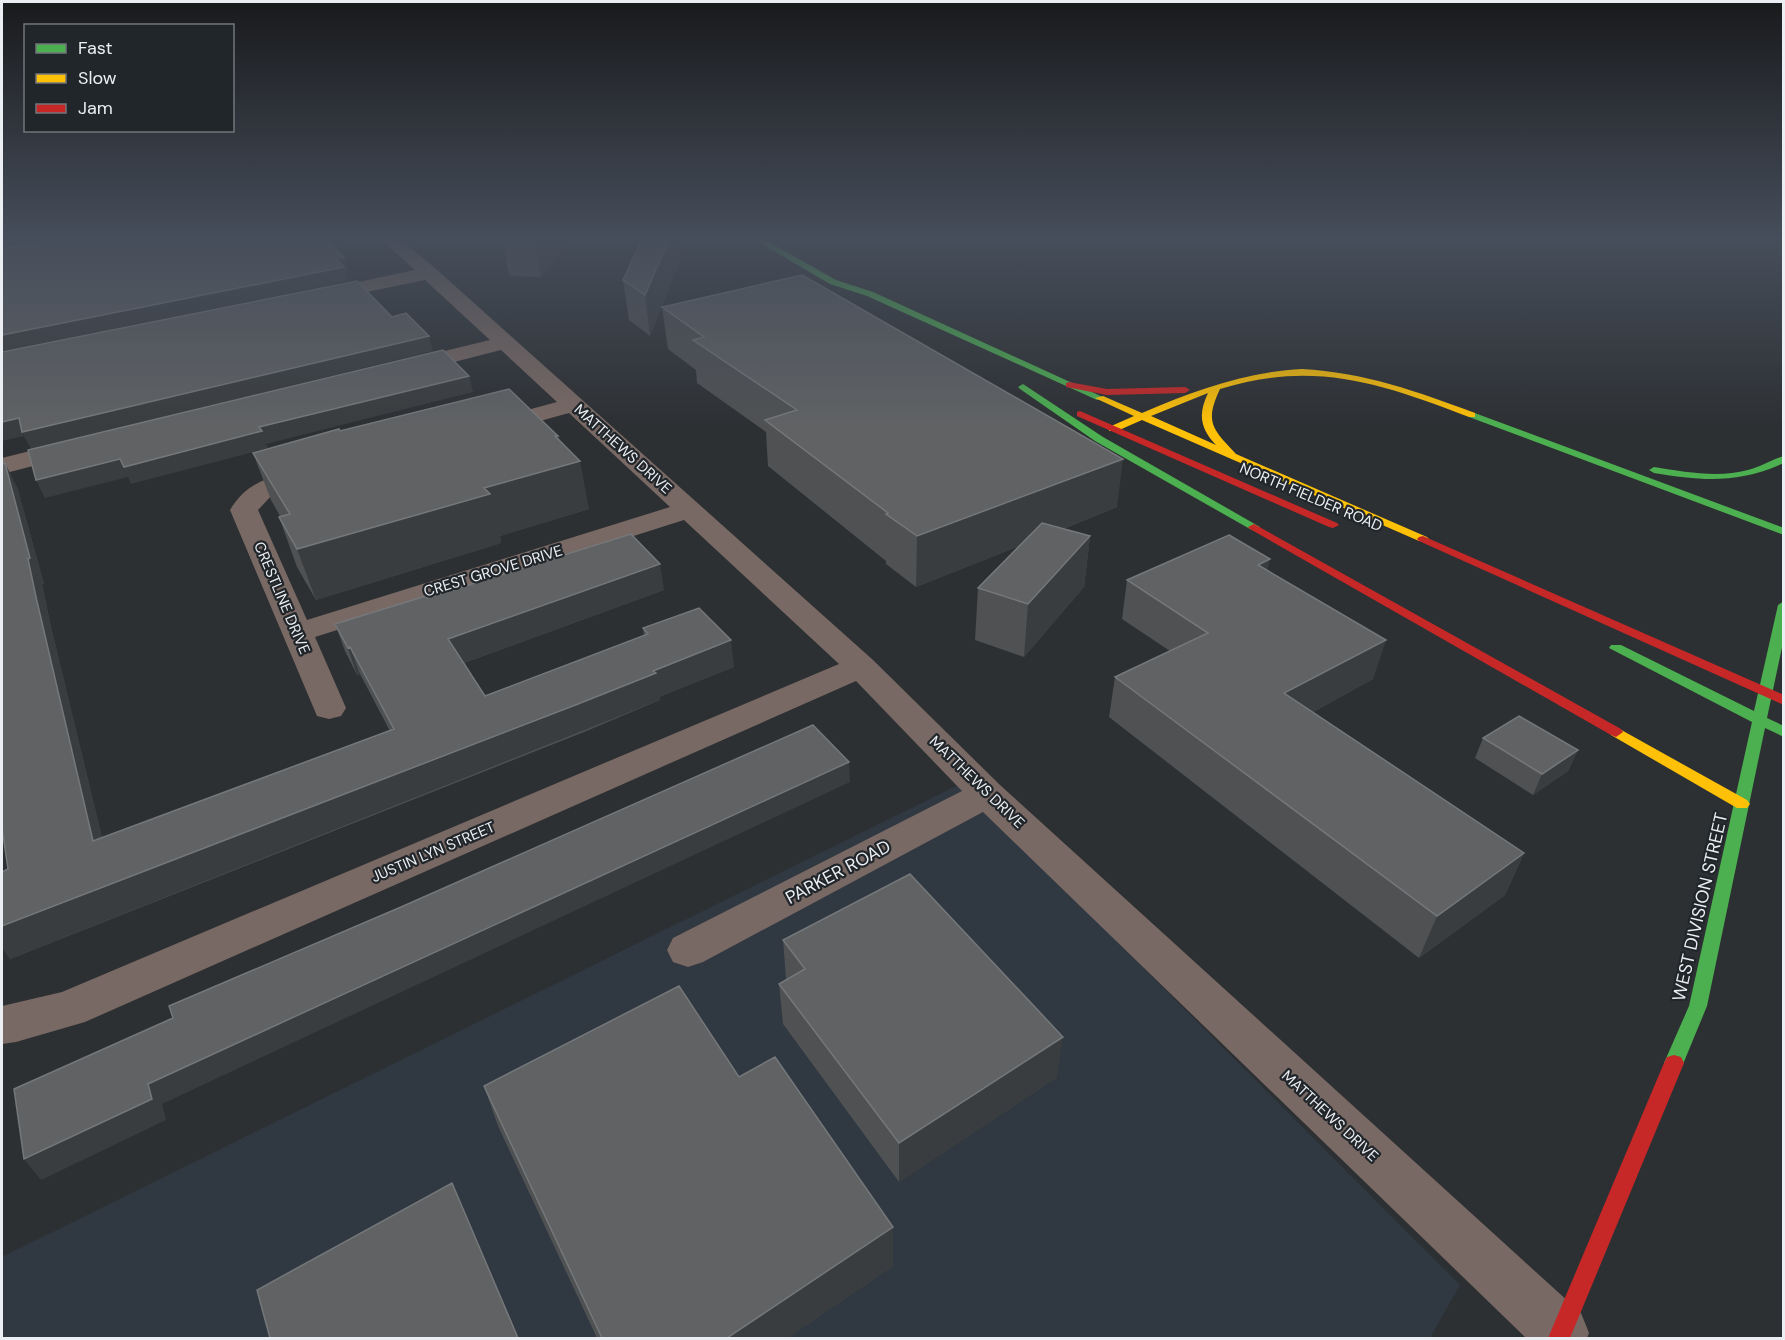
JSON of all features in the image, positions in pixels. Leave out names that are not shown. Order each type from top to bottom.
[{"type":"main road","name":"NORTH FIELDER ROAD","points":[[848,300],[851,303]]},
{"type":"main road","name":"NORTH FIELDER ROAD","points":[[882,300],[1069,385],[1571,604],[1784,701]]},
{"type":"main road","points":[[1069,385],[1107,392],[1136,393],[1216,387],[1279,373],[1310,373],[1358,379],[1397,388],[1448,406],[1784,532]]},
{"type":"main road","name":"NORTH FIELDER ROAD","points":[[1007,379],[1113,429],[1341,528]]},
{"type":"main road","points":[[1023,387],[1099,439],[1742,804]]},
{"type":"main road","points":[[1113,429],[1216,387]]},
{"type":"main road","points":[[1216,387],[1209,400],[1204,419],[1211,435],[1232,455]]},
{"type":"main road","points":[[1597,462],[1692,476],[1723,476],[1752,472],[1784,459]]},
{"type":"main road","name":"WEST DIVISION STREET","points":[[1560,1336],[1698,1006],[1784,604]]},
{"type":"main road","points":[[1608,644],[1784,732]]},
{"type":"street","name":"MATTHEWS DRIVE","points":[[457,300],[861,667],[987,794],[1560,1336]]},
{"type":"street","points":[[390,371],[504,343]]},
{"type":"street","points":[[473,432],[573,405]]},
{"type":"street","points":[[2,466],[93,444]]},
{"type":"street","name":"CRESTLINE DRIVE","points":[[327,471],[272,486],[259,492],[248,500],[244,510],[329,708]]},
{"type":"street","name":"CREST GROVE DRIVE","points":[[296,633],[690,510]]},
{"type":"street","name":"JUSTIN LYN STREET","points":[[2,1025],[69,1009],[861,667]]},
{"type":"street","name":"PARKER ROAD","points":[[688,950],[987,794]]},
{"type":"shaded area","points":[[960,784],[1460,1285],[1430,1338],[2,1338],[2,1257]]},
{"type":"building","points":[[2,300],[180,300],[2,335]]},
{"type":"building","points":[[264,300],[375,300],[392,317],[406,313],[429,336],[22,432],[19,418],[2,422],[2,352]]},
{"type":"building","points":[[695,300],[845,300],[1123,459],[917,536],[765,420],[797,410],[693,340],[704,337],[662,307]]},
{"type":"building","points":[[443,350],[469,376],[259,427],[262,431],[124,467],[120,459],[36,480],[28,450]]},
{"type":"building","points":[[509,389],[558,436],[555,436],[580,461],[484,488],[490,494],[297,549],[279,517],[290,514],[253,453],[339,429],[340,431]]},
{"type":"building","points":[[5,463],[30,558],[28,559],[36,597],[93,841],[394,729],[350,647],[348,648],[335,624],[426,596],[427,598],[631,534],[660,564],[448,639],[485,696],[648,634],[643,628],[699,608],[731,640],[578,704],[2,926],[2,872],[8,869],[2,828],[2,464]]},
{"type":"building","points":[[1042,523],[1090,536],[1028,604],[978,588]]},
{"type":"building","points":[[1229,535],[1270,559],[1258,565],[1386,640],[1284,693],[1524,853],[1437,916],[1115,677],[1208,633],[1127,580]]},
{"type":"building","points":[[1519,716],[1578,750],[1542,774],[1483,738]]},
{"type":"building","points":[[813,725],[849,762],[148,1084],[152,1099],[24,1159],[14,1089],[173,1018],[169,1006],[401,907]]},
{"type":"building","points":[[910,874],[1063,1037],[899,1143],[779,984],[805,969],[783,940]]},
{"type":"building","points":[[679,986],[739,1077],[775,1057],[893,1227],[727,1338],[602,1338],[484,1086]]},
{"type":"building","points":[[452,1183],[518,1338],[270,1338],[257,1290]]},
{"type":"traffic: fast","points":[[882,300],[1100,398]]},
{"type":"traffic: fast","points":[[1023,387],[1099,439],[1254,527]]},
{"type":"traffic: fast","points":[[1472,415],[1784,532]]},
{"type":"traffic: fast","points":[[1654,470],[1704,477],[1729,477],[1757,471],[1784,459]]},
{"type":"traffic: fast","points":[[1674,1063],[1698,1006],[1784,605]]},
{"type":"traffic: fast","points":[[1616,648],[1784,732]]},
{"type":"traffic: slow","points":[[1113,429],[1214,388],[1255,377],[1302,372],[1327,373],[1376,382],[1472,415]]},
{"type":"traffic: slow","points":[[1216,387],[1207,409],[1207,425],[1210,432],[1232,455]]},
{"type":"traffic: slow","points":[[1100,398],[1423,539]]},
{"type":"traffic: slow","points":[[1616,732],[1742,804]]},
{"type":"traffic: jam","points":[[1069,385],[1107,392],[1185,390]]},
{"type":"traffic: jam","points":[[1080,414],[1333,525]]},
{"type":"traffic: jam","points":[[1254,527],[1616,732]]},
{"type":"traffic: jam","points":[[1423,539],[1784,701]]},
{"type":"traffic: jam","points":[[1559,1338],[1674,1063]]}]
